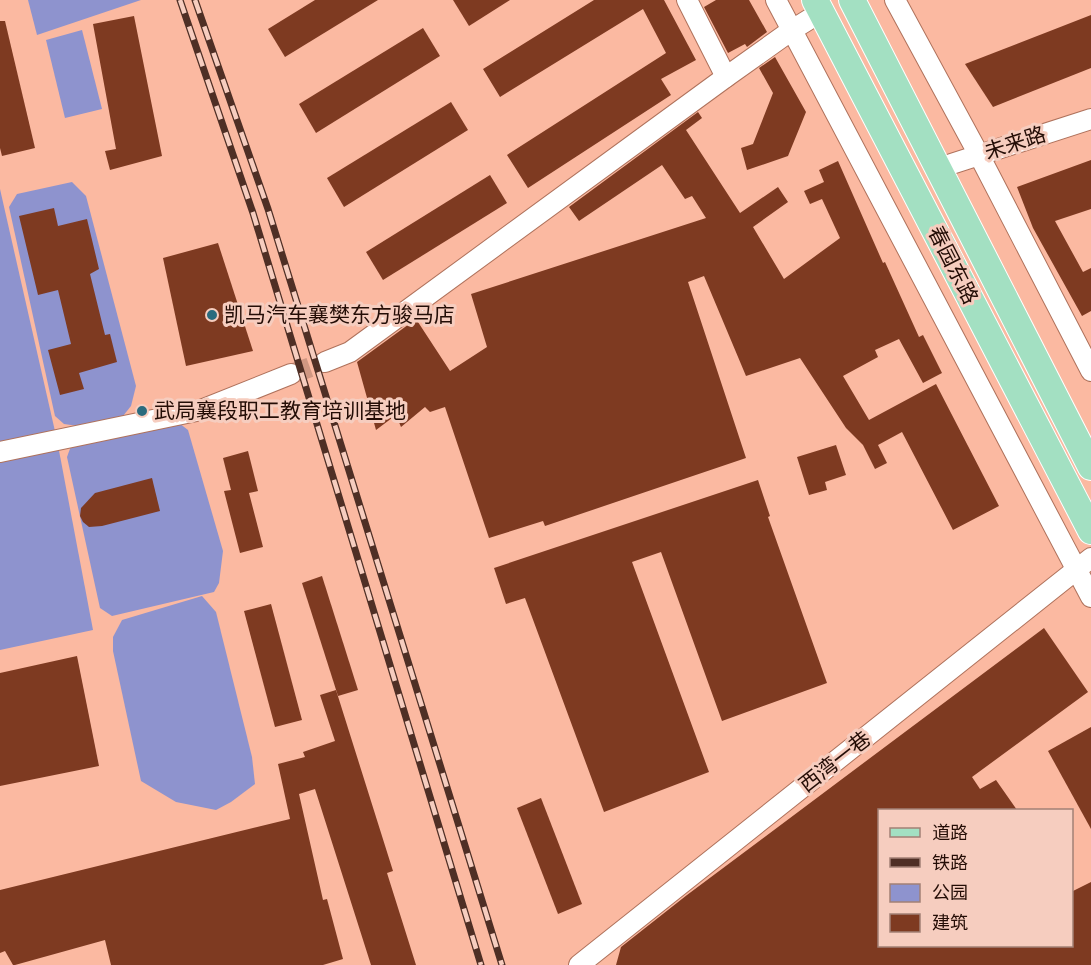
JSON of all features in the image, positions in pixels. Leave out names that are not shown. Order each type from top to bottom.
[{"type":"main road","name":"春园东路","points":[[852,0],[1091,467]]},
{"type":"main road","name":"春园东路","points":[[818,6],[1091,531]]},
{"type":"street","points":[[687,0],[726,77]]},
{"type":"street","points":[[776,0],[946,322],[1084,564],[1091,597]]},
{"type":"street","points":[[895,0],[979,155],[1091,371]]},
{"type":"street","points":[[325,362],[350,352],[792,30],[818,6]]},
{"type":"street","name":"未来路","points":[[939,168],[1091,119]]},
{"type":"street","points":[[855,149],[884,132]]},
{"type":"street","points":[[946,322],[974,307]]},
{"type":"street","points":[[0,452],[201,410],[291,374]]},
{"type":"street","name":"西湾一巷","points":[[579,965],[1084,564]]},
{"type":"green space","points":[[28,0],[141,0],[37,35]]},
{"type":"green space","points":[[82,30],[102,109],[65,118],[46,40]]},
{"type":"green space","points":[[72,182],[86,196],[136,386],[131,406],[123,416],[85,427],[64,424],[55,416],[9,207],[17,194]]},
{"type":"green space","points":[[0,189],[57,440],[93,630],[0,650]]},
{"type":"green space","points":[[179,423],[188,430],[223,551],[219,583],[214,592],[112,616],[100,608],[67,457],[71,446]]},
{"type":"green space","points":[[202,596],[216,612],[252,757],[255,784],[216,810],[176,802],[141,781],[113,651],[113,637],[122,620]]},
{"type":"building","points":[[315,0],[378,0],[285,57],[268,29]]},
{"type":"building","points":[[453,0],[510,0],[469,26]]},
{"type":"building","points":[[594,0],[664,0],[696,60],[661,79],[671,95],[528,188],[507,155],[666,53],[643,9],[500,97],[483,69]]},
{"type":"building","points":[[716,0],[749,0],[767,32],[747,47],[745,44],[728,53],[704,7]]},
{"type":"building","points":[[1091,15],[1091,68],[993,107],[965,64]]},
{"type":"building","points":[[134,16],[162,156],[110,170],[105,151],[116,149],[93,24]]},
{"type":"building","points":[[0,21],[5,21],[35,148],[2,156],[0,148]]},
{"type":"building","points":[[423,28],[440,56],[316,133],[299,104]]},
{"type":"building","points":[[775,57],[806,112],[788,156],[747,170],[741,148],[753,144],[773,93],[759,68]]},
{"type":"building","points":[[451,102],[468,130],[344,207],[327,178]]},
{"type":"building","points":[[698,112],[702,118],[686,130],[740,213],[778,187],[788,202],[753,227],[784,279],[840,238],[822,199],[810,204],[804,191],[824,182],[819,170],[838,161],[919,337],[923,335],[942,373],[923,383],[899,339],[875,350],[878,357],[843,376],[869,420],[936,384],[999,506],[953,530],[902,432],[878,445],[887,463],[875,469],[863,445],[846,428],[800,358],[746,376],[704,276],[688,282],[746,458],[545,526],[543,521],[489,538],[445,407],[430,412],[425,407],[401,427],[396,415],[376,430],[357,362],[416,319],[450,371],[487,347],[471,294],[706,218],[692,196],[685,199],[662,165],[579,221],[569,207]]},
{"type":"building","points":[[1091,160],[1091,209],[1055,221],[1083,272],[1091,268],[1091,311],[1082,316],[1033,228],[1017,187]]},
{"type":"building","points":[[490,175],[507,203],[383,280],[366,252]]},
{"type":"building","points":[[54,208],[58,226],[87,219],[99,269],[90,274],[105,335],[110,334],[117,362],[79,373],[84,389],[60,395],[48,350],[71,344],[58,290],[38,295],[19,216]]},
{"type":"building","points":[[218,243],[253,351],[186,366],[163,258]]},
{"type":"building","points":[[836,445],[846,475],[825,482],[827,490],[809,495],[797,457]]},
{"type":"building","points":[[248,451],[258,491],[249,493],[263,547],[240,553],[224,491],[231,490],[223,458]]},
{"type":"building","points":[[152,478],[160,511],[102,526],[89,527],[83,522],[80,516],[81,508],[95,493]]},
{"type":"building","points":[[758,480],[770,516],[768,517],[827,683],[722,721],[661,552],[632,562],[709,772],[604,812],[525,598],[506,604],[494,568]]},
{"type":"building","points":[[322,576],[358,690],[338,696],[302,583]]},
{"type":"building","points":[[271,604],[302,720],[275,727],[244,611]]},
{"type":"building","points":[[1044,628],[1088,692],[972,777],[980,789],[996,780],[1016,809],[878,809],[878,947],[1073,947],[1073,891],[1091,882],[1091,965],[616,965],[621,947]]},
{"type":"building","points":[[77,656],[99,766],[0,786],[0,673]]},
{"type":"building","points":[[336,690],[393,871],[387,873],[416,965],[371,965],[315,789],[299,794],[323,900],[327,899],[343,959],[323,965],[111,965],[105,940],[15,965],[5,951],[0,953],[0,890],[290,819],[278,764],[305,757],[303,752],[335,741],[320,695]]},
{"type":"building","points":[[1091,727],[1091,829],[1048,751]]},
{"type":"building","points":[[541,798],[582,904],[558,914],[517,808]]},
{"type":"tunnel","points":[[291,374],[325,362]]},
{"type":"railway","points":[[180,0],[253,213],[481,965]]},
{"type":"railway","points":[[195,0],[268,209],[502,965]]},
{"type":"place","name":"凯马汽车襄樊东方骏马店","points":[[212,315]]},
{"type":"place","name":"武局襄段职工教育培训基地","points":[[142,411]]}]
